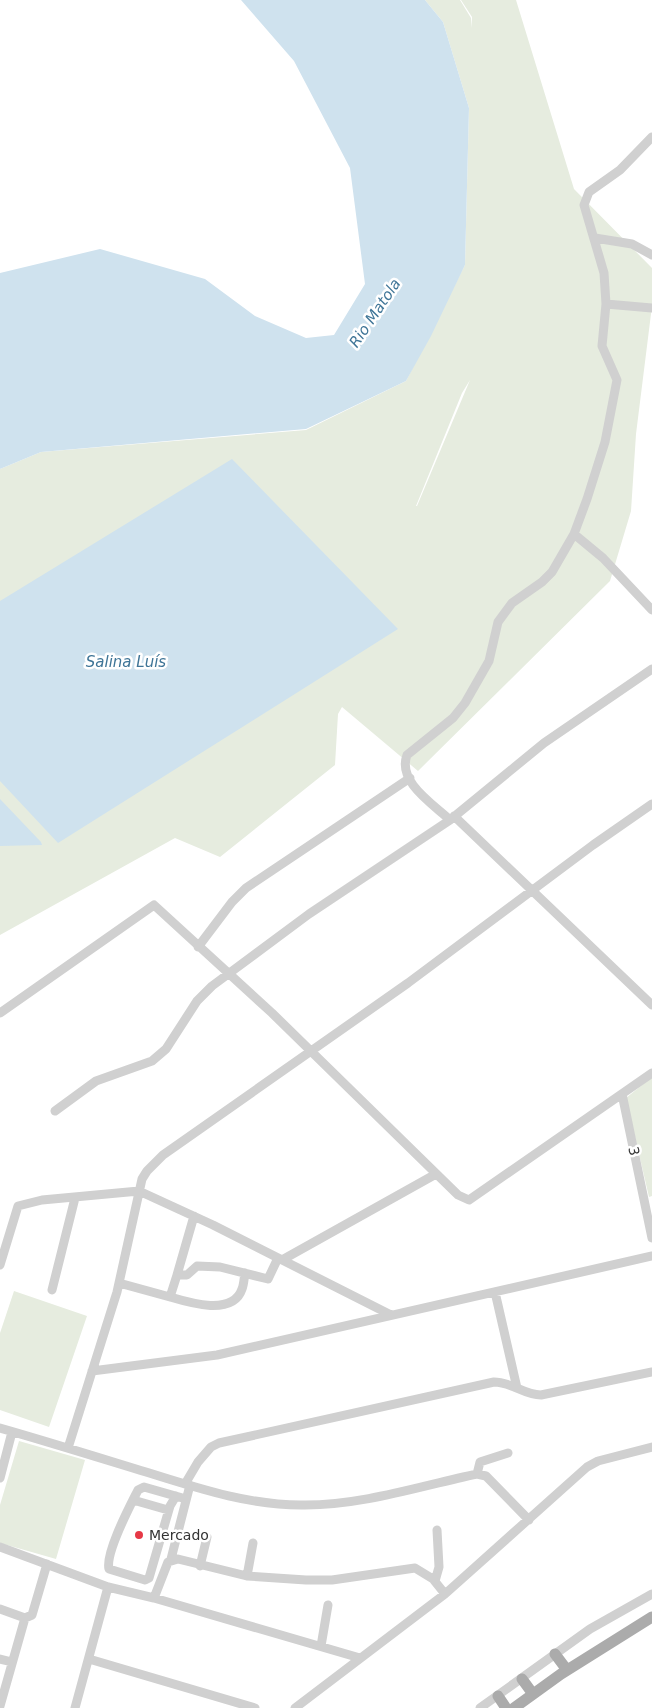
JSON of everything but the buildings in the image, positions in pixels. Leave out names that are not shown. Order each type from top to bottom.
[{"type":"main road","points":[[514,1708],[567,1670],[652,1618]]},
{"type":"main road","points":[[556,1654],[567,1670]]},
{"type":"main road","points":[[522,1679],[533,1694]]},
{"type":"main road","points":[[498,1696],[506,1708]]},
{"type":"street","points":[[652,137],[620,170],[589,192],[585,199],[584,205],[604,273],[606,304],[602,346],[617,380],[605,442],[574,534],[552,572],[542,582],[512,603],[498,622],[489,661],[465,704],[454,718],[407,755],[405,770],[426,798],[452,818],[532,891],[652,1005]]},
{"type":"street","points":[[595,238],[632,244],[652,255]]},
{"type":"street","points":[[606,304],[652,308]]},
{"type":"street","points":[[574,534],[604,558],[652,610]]},
{"type":"street","points":[[55,1112],[96,1081],[152,1061],[171,1044],[198,1001],[229,974],[309,914],[452,818],[544,743],[652,669]]},
{"type":"street","points":[[198,947],[224,912],[246,888],[410,778]]},
{"type":"street","points":[[68,1448],[119,1283],[139,1192],[147,1170],[164,1155],[310,1052],[652,804]]},
{"type":"street","points":[[0,1013],[154,905],[229,974],[458,1195],[469,1200],[652,1072]]},
{"type":"street","name":"3","points":[[622,1094],[649,1208],[652,1238]]},
{"type":"street","points":[[177,1275],[187,1275],[197,1266],[220,1267],[268,1279],[280,1259],[436,1174]]},
{"type":"street","points":[[0,1265],[2,1252],[18,1206],[42,1200],[139,1192],[194,1216],[391,1315]]},
{"type":"street","points":[[52,1290],[75,1198]]},
{"type":"street","points":[[170,1297],[194,1216]]},
{"type":"street","points":[[92,1371],[217,1355],[652,1256]]},
{"type":"street","points":[[119,1283],[170,1297],[205,1304],[224,1305],[232,1302],[242,1291],[245,1273]]},
{"type":"street","points":[[495,1292],[517,1388]]},
{"type":"street","points":[[154,1598],[165,1568],[171,1560],[188,1485],[198,1462],[212,1447],[219,1443],[494,1382],[505,1382],[527,1393],[541,1395],[652,1372]]},
{"type":"street","points":[[0,1428],[188,1485],[257,1501],[305,1505],[362,1500],[477,1474],[486,1476],[491,1480],[529,1520]]},
{"type":"street","points":[[0,1478],[12,1432]]},
{"type":"street","points":[[295,1708],[445,1594],[529,1520],[573,1478],[598,1460],[652,1447]]},
{"type":"street","points":[[477,1474],[480,1462],[508,1453]]},
{"type":"street","points":[[176,1496],[168,1510],[149,1578],[145,1580],[111,1570],[108,1565],[123,1520],[138,1490],[143,1487],[176,1496],[186,1499]]},
{"type":"street","points":[[133,1500],[168,1510]]},
{"type":"street","points":[[435,1581],[439,1567],[437,1530]]},
{"type":"street","points":[[200,1566],[207,1537]]},
{"type":"street","points":[[248,1576],[252,1544]]},
{"type":"street","points":[[0,1547],[108,1586],[360,1658]]},
{"type":"street","points":[[171,1560],[178,1559],[200,1566],[248,1576],[280,1580],[332,1580],[414,1568],[423,1571],[435,1581],[445,1594]]},
{"type":"street","points":[[0,1609],[25,1618],[32,1615],[47,1564]]},
{"type":"street","points":[[75,1708],[108,1586]]},
{"type":"street","points":[[480,1708],[590,1629],[652,1594]]},
{"type":"street","points":[[321,1646],[328,1605]]},
{"type":"street","points":[[0,1706],[25,1618]]},
{"type":"street","points":[[0,1659],[12,1662]]},
{"type":"street","points":[[89,1659],[255,1708]]},
{"type":"shaded area","points":[[425,0],[460,0],[471,18],[472,28],[472,17],[461,0],[516,0],[574,189],[652,268],[652,306],[636,434],[631,511],[610,581],[418,771],[342,707],[338,714],[335,765],[220,857],[175,838],[0,935],[0,469],[41,452],[306,430],[406,381],[465,265],[469,108],[443,22]],"holes":[[[470,380],[417,506],[462,393]]]},
{"type":"shaded area","points":[[652,1077],[652,1196],[649,1197],[626,1098]]},
{"type":"shaded area","points":[[14,1291],[87,1316],[49,1427],[0,1410],[0,1333]]},
{"type":"shaded area","points":[[19,1441],[85,1460],[56,1559],[0,1543],[0,1505]]},
{"type":"water","name":"Rio Matola","points":[[241,0],[425,0],[443,22],[469,108],[465,265],[431,336],[406,381],[306,429],[41,452],[0,469],[0,273],[100,249],[205,279],[255,316],[306,338],[334,335],[365,284],[350,168],[294,61]]},
{"type":"water","name":"Salina Luís","points":[[232,459],[398,629],[58,843],[0,781],[0,601]]},
{"type":"water","points":[[0,799],[41,842],[42,845],[0,846]]},
{"type":"place","name":"Mercado","points":[[139,1535]]}]
